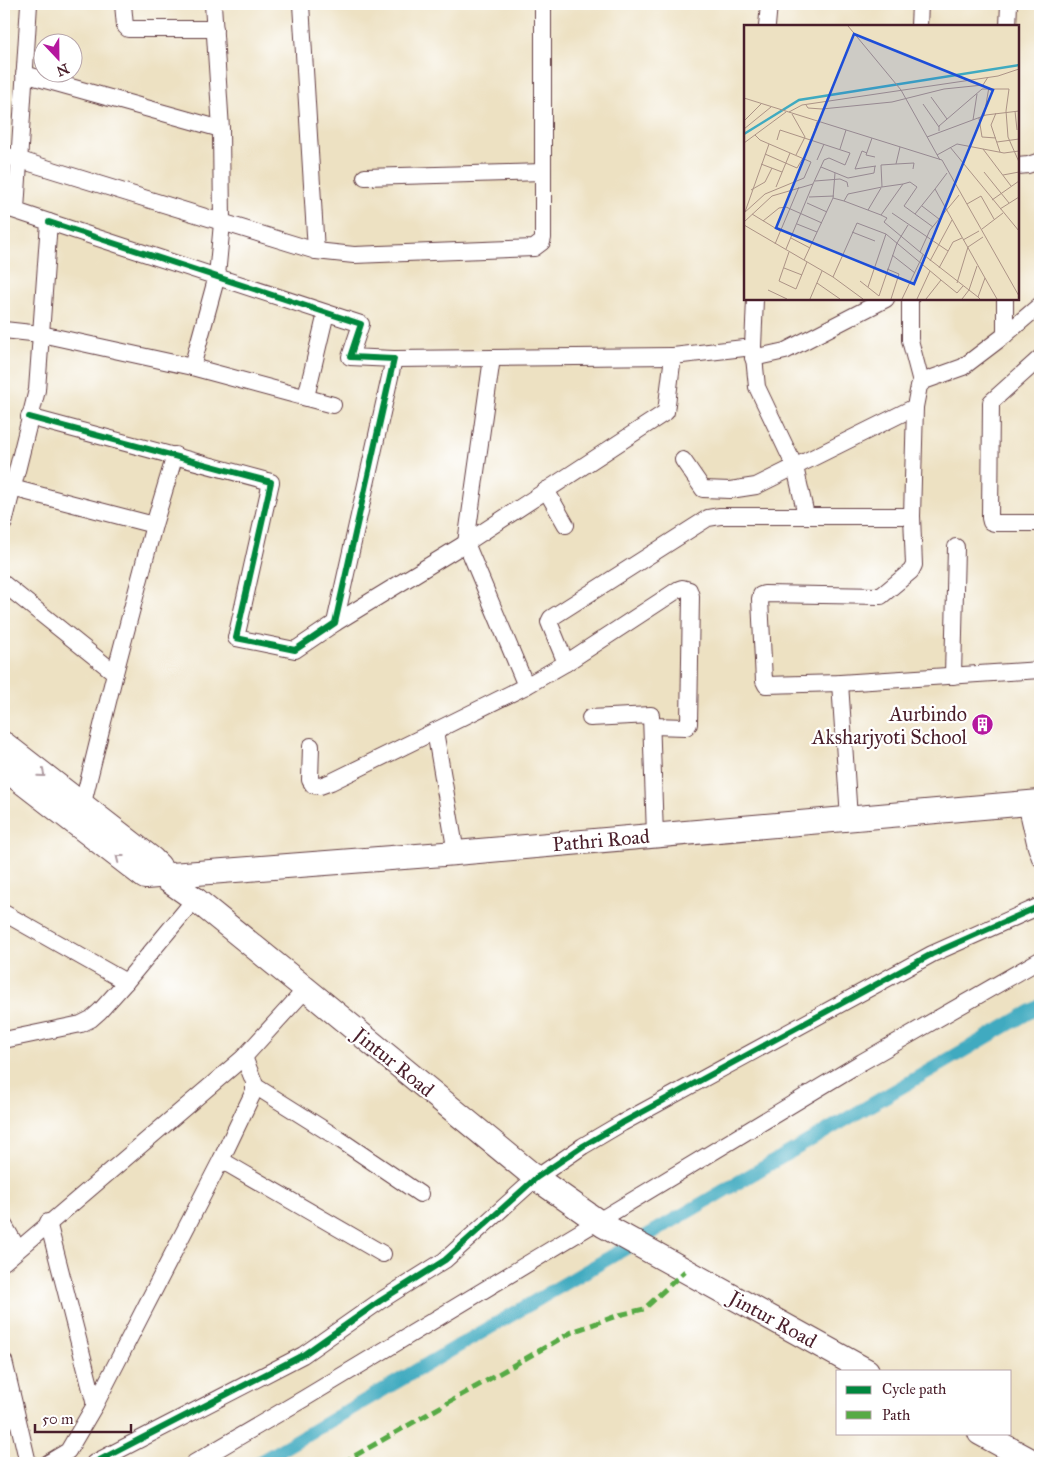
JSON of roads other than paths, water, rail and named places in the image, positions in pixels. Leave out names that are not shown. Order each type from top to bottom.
[{"type":"highway","points":[[4,744],[152,860],[159,866],[162,876]]},
{"type":"highway","name":"Pathri Road","points":[[4,768],[145,877],[456,853],[1033,802]]},
{"type":"highway","name":"Jintur Road","points":[[162,876],[192,897],[306,989],[536,1178],[600,1223],[865,1370]]},
{"type":"highway","points":[[982,1434],[1035,1463]]},
{"type":"street","points":[[28,4],[24,74],[11,157],[10,209],[361,324],[350,357],[394,359],[673,356],[785,351],[884,300]]},
{"type":"street","points":[[123,4],[124,26],[128,29],[215,29]]},
{"type":"street","points":[[192,367],[217,276],[222,223],[220,129],[213,4]]},
{"type":"street","points":[[302,4],[316,251]]},
{"type":"street","points":[[11,157],[316,251],[349,255],[534,248],[542,242],[543,238],[543,4]]},
{"type":"street","points":[[768,25],[769,4]]},
{"type":"street","points":[[919,25],[920,4]]},
{"type":"street","points":[[1008,25],[1009,4]]},
{"type":"street","points":[[24,74],[220,129]]},
{"type":"street","points":[[1019,166],[1040,162]]},
{"type":"street","points":[[365,177],[543,172]]},
{"type":"street","points":[[4,523],[37,390],[50,222]]},
{"type":"street","points":[[755,300],[753,353],[756,387],[795,467],[806,515]]},
{"type":"street","points":[[910,300],[910,340],[921,382],[915,407],[912,516],[914,565],[911,571],[884,595],[764,594],[760,597],[765,684],[840,684],[1040,670]]},
{"type":"street","points":[[1004,300],[1005,335]]},
{"type":"street","points":[[921,382],[960,368],[1005,335],[1040,305]]},
{"type":"street","points":[[306,397],[326,313]]},
{"type":"street","points":[[4,330],[41,334],[192,367],[333,404]]},
{"type":"street","points":[[29,417],[272,482],[236,638],[295,650],[335,623],[466,543],[666,412],[673,356]]},
{"type":"street","points":[[492,358],[466,543],[526,686]]},
{"type":"street","points":[[1040,358],[991,402],[990,499],[990,520],[993,523],[1040,523]]},
{"type":"street","points":[[335,623],[394,359]]},
{"type":"street","points":[[683,460],[703,489],[730,490],[756,486],[915,407]]},
{"type":"street","points":[[82,807],[115,673],[175,455]]},
{"type":"street","points":[[12,488],[154,526]]},
{"type":"street","points":[[546,490],[566,525]]},
{"type":"street","points":[[566,663],[549,619],[702,520],[720,516],[912,516]]},
{"type":"street","points":[[953,676],[956,548]]},
{"type":"street","points":[[4,584],[115,673]]},
{"type":"street","points":[[311,746],[310,780],[313,785],[320,786],[526,686],[566,663],[682,588],[689,590],[691,596],[689,725],[686,727],[652,726]]},
{"type":"street","points":[[840,684],[850,818]]},
{"type":"street","points":[[590,718],[650,714],[652,726],[655,836]]},
{"type":"street","points":[[434,731],[456,853]]},
{"type":"street","points":[[1033,802],[1036,847],[1040,858]]},
{"type":"street","points":[[4,1040],[86,1022],[100,1011],[126,982],[192,897]]},
{"type":"street","points":[[94,1463],[317,1346],[380,1301],[445,1260],[536,1178],[583,1146],[622,1123],[932,954],[1040,906]]},
{"type":"street","points":[[4,912],[126,982]]},
{"type":"street","points":[[194,1463],[600,1223],[862,1062],[1040,960]]},
{"type":"street","points":[[4,1262],[48,1222],[244,1058],[306,989]]},
{"type":"street","points":[[244,1058],[255,1086],[336,1137],[420,1194]]},
{"type":"street","points":[[48,1463],[68,1451],[95,1405],[221,1160],[255,1086]]},
{"type":"street","points":[[221,1160],[383,1254]]},
{"type":"street","points":[[48,1222],[95,1405]]},
{"type":"street","points":[[4,1225],[18,1249]]},
{"type":"street","points":[[4,1360],[28,1463]]},
{"type":"waterway","points":[[258,1463],[1040,1006]]},
{"type":"place","name":"Aurbindo Aksharjyoti School","points":[[983,725]]}]
